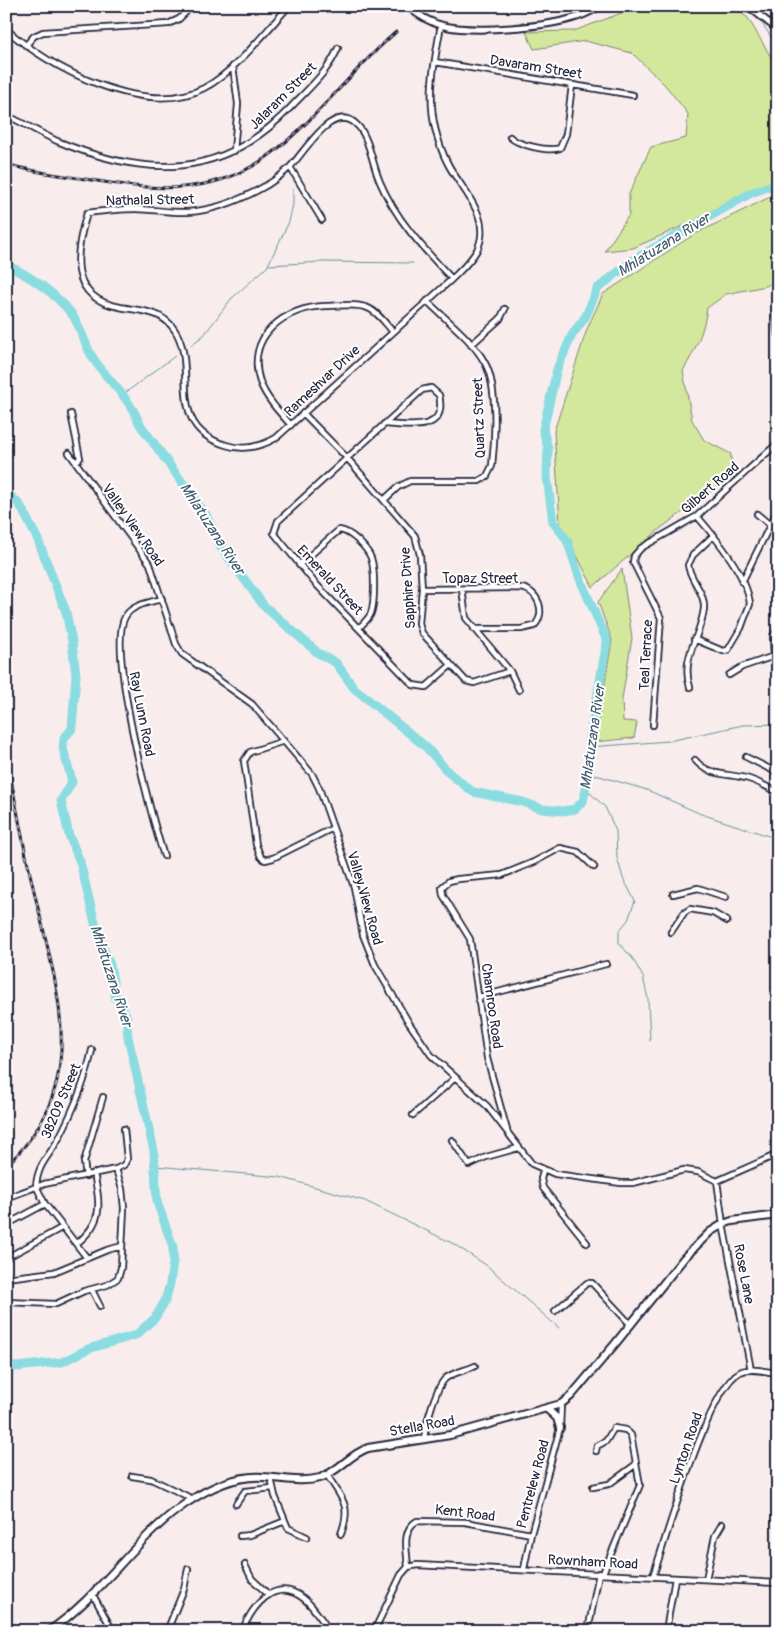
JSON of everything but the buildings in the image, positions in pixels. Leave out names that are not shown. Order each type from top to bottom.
[{"type":"main road","name":"Stella Road","points":[[49,1631],[93,1595],[162,1523],[193,1498],[236,1480],[255,1477],[296,1480],[326,1475],[362,1450],[424,1440],[547,1410],[560,1404],[574,1392],[631,1325],[684,1258],[710,1232],[723,1224],[778,1215]]},
{"type":"main road","points":[[547,1410],[557,1418],[560,1428]]},
{"type":"street","points":[[27,44],[34,36],[43,32],[168,24],[179,19],[192,6]]},
{"type":"street","points":[[6,29],[27,44],[85,78],[138,95],[158,99],[176,98],[192,94],[218,80],[289,6]]},
{"type":"street","points":[[407,6],[420,16],[442,25],[470,29],[540,24],[577,17],[601,6]]},
{"type":"street","points":[[748,6],[778,30]]},
{"type":"street","name":"Rameshvar Drive","points":[[86,213],[76,255],[82,282],[93,295],[104,303],[153,313],[161,316],[174,328],[183,351],[186,404],[199,428],[216,441],[241,448],[268,442],[291,425],[452,279],[477,250],[482,225],[477,210],[448,163],[440,144],[431,102],[435,62],[442,25]]},
{"type":"street","name":"Jalaram Street","points":[[6,115],[68,145],[148,166],[190,165],[214,160],[252,141],[286,112],[329,65],[338,48]]},
{"type":"street","name":"Davaram Street","points":[[435,62],[633,95]]},
{"type":"street","points":[[233,66],[238,104],[234,151]]},
{"type":"street","points":[[510,137],[514,141],[527,145],[553,149],[560,148],[566,134],[572,85]]},
{"type":"street","name":"Nathalal Street","points":[[86,213],[122,209],[186,212],[211,208],[267,185],[290,167],[331,122],[342,118],[355,123],[362,132],[379,182],[393,207],[414,238],[452,279]]},
{"type":"street","points":[[290,167],[322,220]]},
{"type":"street","name":"Quartz Street","points":[[384,500],[398,487],[410,481],[479,481],[490,472],[493,459],[492,384],[485,363],[471,345],[427,301]]},
{"type":"street","points":[[778,302],[776,312],[778,334]]},
{"type":"street","points":[[291,425],[269,399],[258,374],[260,348],[270,328],[278,320],[293,311],[310,307],[362,306],[372,310],[392,332]]},
{"type":"street","points":[[471,345],[495,324],[504,309]]},
{"type":"street","name":"Emerald Street","points":[[384,424],[422,425],[432,423],[437,419],[440,412],[439,395],[431,388],[424,388],[384,424],[276,524],[275,537],[405,678],[418,687],[426,687],[451,665]]},
{"type":"street","name":"Sapphire Drive","points":[[304,413],[347,458],[415,536],[420,555],[422,589],[420,630],[463,679],[470,682],[496,677],[510,671]]},
{"type":"street","points":[[71,414],[80,458],[76,462]]},
{"type":"street","name":"Gilbert Road","points":[[633,562],[634,556],[641,548],[697,516],[778,443]]},
{"type":"street","name":"Valley View Road","points":[[69,453],[150,564],[176,644],[182,654],[252,704],[316,781],[354,887],[366,948],[420,1040],[455,1078],[487,1106],[532,1164],[543,1170],[621,1183],[632,1183],[677,1170],[692,1171],[710,1176],[717,1181]]},
{"type":"street","points":[[742,582],[778,509]]},
{"type":"street","points":[[757,514],[770,525]]},
{"type":"street","points":[[694,639],[723,651],[730,649],[750,609],[750,600],[742,582],[714,535],[697,516]]},
{"type":"street","points":[[299,565],[340,530],[350,534],[365,550],[372,566],[372,605],[369,618],[359,628]]},
{"type":"street","points":[[690,687],[688,670],[704,604],[688,565],[693,555],[714,535]]},
{"type":"street","name":"Teal Terrace","points":[[633,562],[661,618],[653,725]]},
{"type":"street","name":"Topaz Street","points":[[422,589],[521,588],[531,590],[536,596],[539,616],[534,626],[521,629],[474,629]]},
{"type":"street","points":[[462,589],[465,615],[474,629],[510,671],[519,690]]},
{"type":"street","name":"Ray Lunn Road","points":[[162,599],[140,606],[127,613],[122,622],[120,647],[123,677],[137,745],[154,822],[164,856]]},
{"type":"street","points":[[729,675],[742,667],[774,656],[773,636],[778,629]]},
{"type":"street","points":[[284,741],[250,752],[244,761],[256,845],[261,857],[265,860],[273,858],[332,828]]},
{"type":"street","points":[[746,757],[778,772]]},
{"type":"street","points":[[695,760],[704,770],[716,774],[728,774],[778,792]]},
{"type":"street","name":"Chamroo Road","points":[[509,1134],[487,1058],[470,939],[442,895],[442,888],[449,881],[458,879],[502,875],[534,862],[560,848],[578,852],[594,867]]},
{"type":"street","points":[[673,894],[698,888],[726,897]]},
{"type":"street","points":[[671,932],[690,909],[706,911],[727,921]]},
{"type":"street","points":[[479,997],[606,964]]},
{"type":"street","name":"38209 Street","points":[[36,1186],[41,1162],[58,1140],[72,1110],[88,1068],[92,1050]]},
{"type":"street","points":[[414,1115],[455,1078]]},
{"type":"street","points":[[86,1176],[84,1162],[103,1097]]},
{"type":"street","points":[[6,1198],[36,1186],[116,1169],[127,1162],[124,1129]]},
{"type":"street","points":[[452,1140],[469,1165],[486,1157],[518,1148]]},
{"type":"street","points":[[717,1181],[778,1154]]},
{"type":"street","points":[[6,1302],[56,1304],[107,1285],[118,1278],[121,1272],[124,1198],[116,1169]]},
{"type":"street","points":[[543,1170],[541,1180],[543,1188],[587,1243]]},
{"type":"street","points":[[76,1244],[91,1231],[98,1213],[94,1174]]},
{"type":"street","name":"Rose Lane","points":[[717,1181],[723,1224],[751,1370]]},
{"type":"street","points":[[36,1186],[45,1204],[87,1258]]},
{"type":"street","points":[[6,1225],[45,1204]]},
{"type":"street","points":[[6,1258],[63,1227]]},
{"type":"street","points":[[6,1278],[54,1272],[122,1246]]},
{"type":"street","points":[[554,1311],[586,1283],[592,1282],[631,1325]]},
{"type":"street","points":[[92,1290],[100,1306]]},
{"type":"street","points":[[424,1440],[429,1418],[443,1382],[448,1376],[476,1366]]},
{"type":"street","points":[[751,1370],[778,1373]]},
{"type":"street","name":"Lynton Road","points":[[653,1576],[713,1406],[728,1382],[740,1372],[751,1370]]},
{"type":"street","name":"Pentrelew Road","points":[[524,1569],[531,1534],[560,1428],[560,1404]]},
{"type":"street","points":[[588,1631],[601,1573],[640,1485],[631,1435],[622,1428],[614,1428],[606,1441],[597,1446],[596,1451]]},
{"type":"street","points":[[593,1486],[606,1485],[635,1465]]},
{"type":"street","points":[[326,1475],[346,1508],[347,1515],[342,1534]]},
{"type":"street","points":[[132,1476],[151,1479],[193,1498]]},
{"type":"street","points":[[271,1478],[285,1522],[290,1530],[307,1538]]},
{"type":"street","points":[[236,1504],[245,1491],[273,1488]]},
{"type":"street","name":"Kent Road","points":[[408,1567],[407,1533],[411,1525],[417,1521],[465,1522],[531,1534]]},
{"type":"street","points":[[240,1536],[250,1535],[285,1522]]},
{"type":"street","points":[[706,1579],[714,1536],[722,1524]]},
{"type":"street","points":[[245,1565],[252,1579],[269,1595]]},
{"type":"street","name":"Rownham Road","points":[[408,1567],[417,1565],[524,1569],[778,1583]]},
{"type":"street","points":[[374,1631],[401,1575],[408,1567]]},
{"type":"street","points":[[167,1631],[184,1589],[188,1569]]},
{"type":"street","points":[[666,1631],[675,1578]]},
{"type":"street","points":[[242,1631],[254,1607],[269,1595],[279,1592],[300,1596],[308,1602],[330,1631]]},
{"type":"street","points":[[93,1595],[112,1631]]},
{"type":"green space","points":[[640,6],[731,6],[748,18],[778,69],[778,184],[633,248],[605,251],[629,215],[629,194],[651,147],[686,138],[688,114],[665,85],[632,53],[585,41],[534,49],[526,32],[574,31]]},
{"type":"green space","points":[[778,193],[778,280],[766,286],[726,294],[707,308],[704,325],[698,341],[683,371],[692,420],[704,440],[731,454],[731,477],[661,528],[593,587],[560,523],[554,431],[587,329],[603,294],[693,235]]},
{"type":"green space","points":[[622,569],[632,638],[622,699],[623,721],[637,722],[634,738],[595,742],[612,640],[598,602]]},
{"type":"waterway","points":[[767,14],[769,6]]},
{"type":"waterway","points":[[761,22],[778,47]]},
{"type":"waterway","name":"Mhlatuzana River","points":[[6,265],[41,285],[71,313],[93,358],[125,398],[139,423],[206,515],[220,546],[264,606],[318,653],[336,663],[354,688],[426,747],[449,773],[473,792],[523,802],[542,809],[563,811],[575,809],[583,801],[589,773],[590,737],[607,641],[580,579],[567,540],[553,522],[547,477],[548,448],[543,430],[557,369],[572,335],[586,316],[597,289],[633,260],[751,193],[778,183]]},
{"type":"waterway","points":[[191,345],[204,335],[231,299],[267,267],[289,222],[293,204],[293,188]]},
{"type":"waterway","points":[[269,265],[323,262],[413,263]]},
{"type":"waterway","points":[[121,396],[175,356]]},
{"type":"waterway","name":"Mhlatuzana River","points":[[6,492],[20,505],[38,540],[66,612],[76,675],[72,729],[64,738],[63,748],[72,782],[61,801],[69,835],[80,862],[98,935],[110,965],[116,999],[126,1015],[128,1037],[154,1151],[157,1202],[173,1247],[170,1284],[165,1301],[155,1318],[136,1335],[88,1349],[62,1362],[16,1367],[6,1365]]},
{"type":"waterway","points":[[590,747],[669,741],[743,725],[778,724]]},
{"type":"waterway","points":[[589,773],[647,790],[701,814],[778,839]]},
{"type":"waterway","points":[[586,789],[605,807],[616,831],[617,858],[623,878],[635,901],[628,920],[619,931],[619,943],[633,959],[643,977],[648,999],[650,1041]]},
{"type":"waterway","points":[[155,1166],[280,1177],[365,1201],[452,1243],[486,1265],[559,1328]]},
{"type":"railway","points":[[6,164],[55,175],[158,188],[204,184],[227,178],[249,168],[288,140],[396,32]]},
{"type":"railway","points":[[6,753],[26,857],[52,964],[61,1035],[59,1069],[50,1103],[33,1135],[6,1166]]}]
